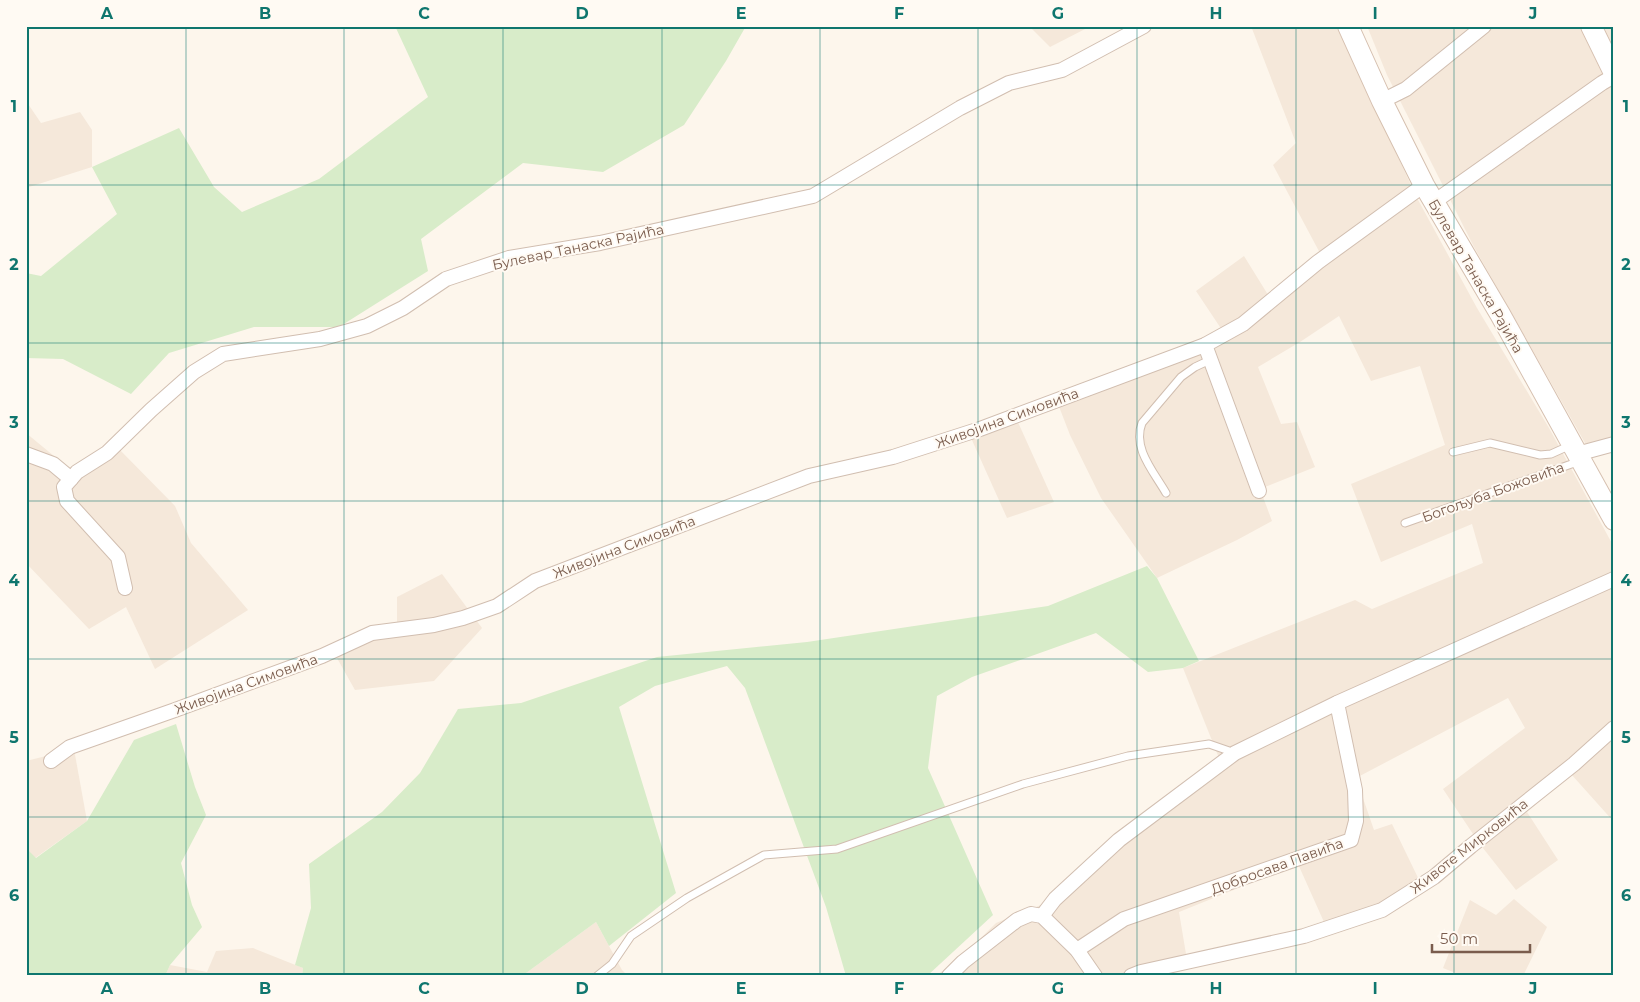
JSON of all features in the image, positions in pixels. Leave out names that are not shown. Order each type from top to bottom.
[{"type":"main road","name":"Булевар Танаска Рајића","points":[[1348,26],[1382,101],[1429,193],[1500,314],[1614,520]]},
{"type":"main road","points":[[1592,26],[1614,75]]},
{"type":"street","name":"Булевар Танаска Рајића","points":[[71,479],[77,472],[107,454],[150,410],[194,372],[223,354],[320,339],[367,326],[403,308],[446,279],[509,258],[600,243],[813,196],[960,108],[1009,83],[1062,70],[1144,26]]},
{"type":"street","points":[[1382,101],[1406,89],[1484,26]]},
{"type":"street","name":"Живојина Симовића","points":[[51,761],[70,747],[322,656],[372,632],[434,625],[463,618],[497,606],[535,581],[809,476],[893,457],[980,429],[1204,345],[1243,324],[1318,262],[1614,75]]},
{"type":"street","points":[[1204,345],[1258,491]]},
{"type":"street","points":[[1577,453],[1614,444]]},
{"type":"street","points":[[26,454],[53,464],[71,479],[64,487],[67,501],[118,556],[125,588]]},
{"type":"street","points":[[1042,916],[1054,899],[1119,840],[1236,753],[1337,702],[1614,579]]},
{"type":"street","name":"Добросава Павића","points":[[1077,950],[1124,919],[1351,840],[1356,821],[1355,790],[1337,702]]},
{"type":"street","name":"Животе Мирковића","points":[[1132,976],[1141,972],[1304,936],[1382,910],[1434,877],[1574,764],[1614,728]]},
{"type":"street","points":[[949,976],[963,962],[1017,920],[1031,914],[1042,916],[1077,950],[1094,976]]},
{"type":"lane","points":[[1166,493],[1140,448],[1138,432],[1142,423],[1181,376],[1210,360]]},
{"type":"lane","points":[[1453,452],[1490,443],[1540,455],[1577,453]]},
{"type":"lane","name":"Богољуба Божовића","points":[[1406,523],[1577,453]]},
{"type":"lane","points":[[597,976],[612,964],[631,936],[687,898],[764,855],[837,849],[1023,784],[1128,756],[1209,744],[1236,753]]},
{"type":"shaded area","points":[[1029,26],[1091,26],[1050,47]]},
{"type":"shaded area","points":[[1251,26],[1337,26],[1417,198],[1477,308],[1549,428],[1614,547],[1614,822],[1571,774],[1527,812],[1558,860],[1516,890],[1479,843],[1443,789],[1525,728],[1508,698],[1356,778],[1374,830],[1392,824],[1422,886],[1375,920],[1328,931],[1298,864],[1179,912],[1187,960],[1166,968],[1168,976],[935,976],[960,959],[996,923],[1048,902],[1221,763],[1183,668],[1355,600],[1372,609],[1483,563],[1472,524],[1381,562],[1351,484],[1445,445],[1420,366],[1371,381],[1339,316],[1258,367],[1281,424],[1297,422],[1315,467],[1260,489],[1272,521],[1157,578],[1101,498],[1070,435],[1058,404],[1224,333],[1196,291],[1244,256],[1270,298],[1321,255],[1273,165],[1296,143]]},
{"type":"shaded area","points":[[1367,26],[1614,26],[1614,443],[1589,450],[1474,247],[1387,75]]},
{"type":"shaded area","points":[[26,101],[41,123],[80,112],[92,130],[92,167],[26,188]]},
{"type":"shaded area","points":[[1017,420],[1054,502],[1007,518],[971,438]]},
{"type":"shaded area","points":[[26,433],[77,475],[117,447],[175,506],[191,543],[248,610],[155,669],[126,607],[89,629],[26,563]]},
{"type":"shaded area","points":[[442,574],[482,628],[434,681],[355,690],[333,651],[397,626],[397,597]]},
{"type":"shaded area","points":[[74,749],[87,821],[35,858],[26,848],[26,761]]},
{"type":"shaded area","points":[[1514,899],[1547,927],[1523,976],[1463,976],[1443,968],[1470,900],[1496,915]]},
{"type":"shaded area","points":[[596,922],[622,970],[628,976],[522,976]]},
{"type":"shaded area","points":[[253,948],[303,968],[302,976],[165,976],[170,965],[207,972],[216,951]]},
{"type":"green space","points":[[395,26],[746,26],[726,61],[684,125],[603,172],[523,163],[421,239],[428,271],[339,327],[254,327],[169,353],[131,394],[63,359],[26,358],[26,273],[41,276],[117,214],[92,167],[179,128],[214,187],[242,212],[319,179],[428,97]]},
{"type":"green space","points":[[1147,566],[1157,578],[1199,661],[1183,668],[1148,672],[1096,633],[972,677],[937,696],[928,768],[993,915],[927,976],[846,976],[826,907],[745,688],[727,666],[655,686],[619,707],[676,893],[609,946],[596,922],[522,976],[302,976],[303,968],[295,965],[311,908],[309,864],[382,812],[420,773],[458,709],[521,703],[657,657],[807,642],[1048,606]]},
{"type":"green space","points":[[176,724],[195,787],[206,815],[181,863],[192,905],[202,927],[170,965],[165,976],[26,976],[26,848],[36,858],[87,821],[134,740]]}]
